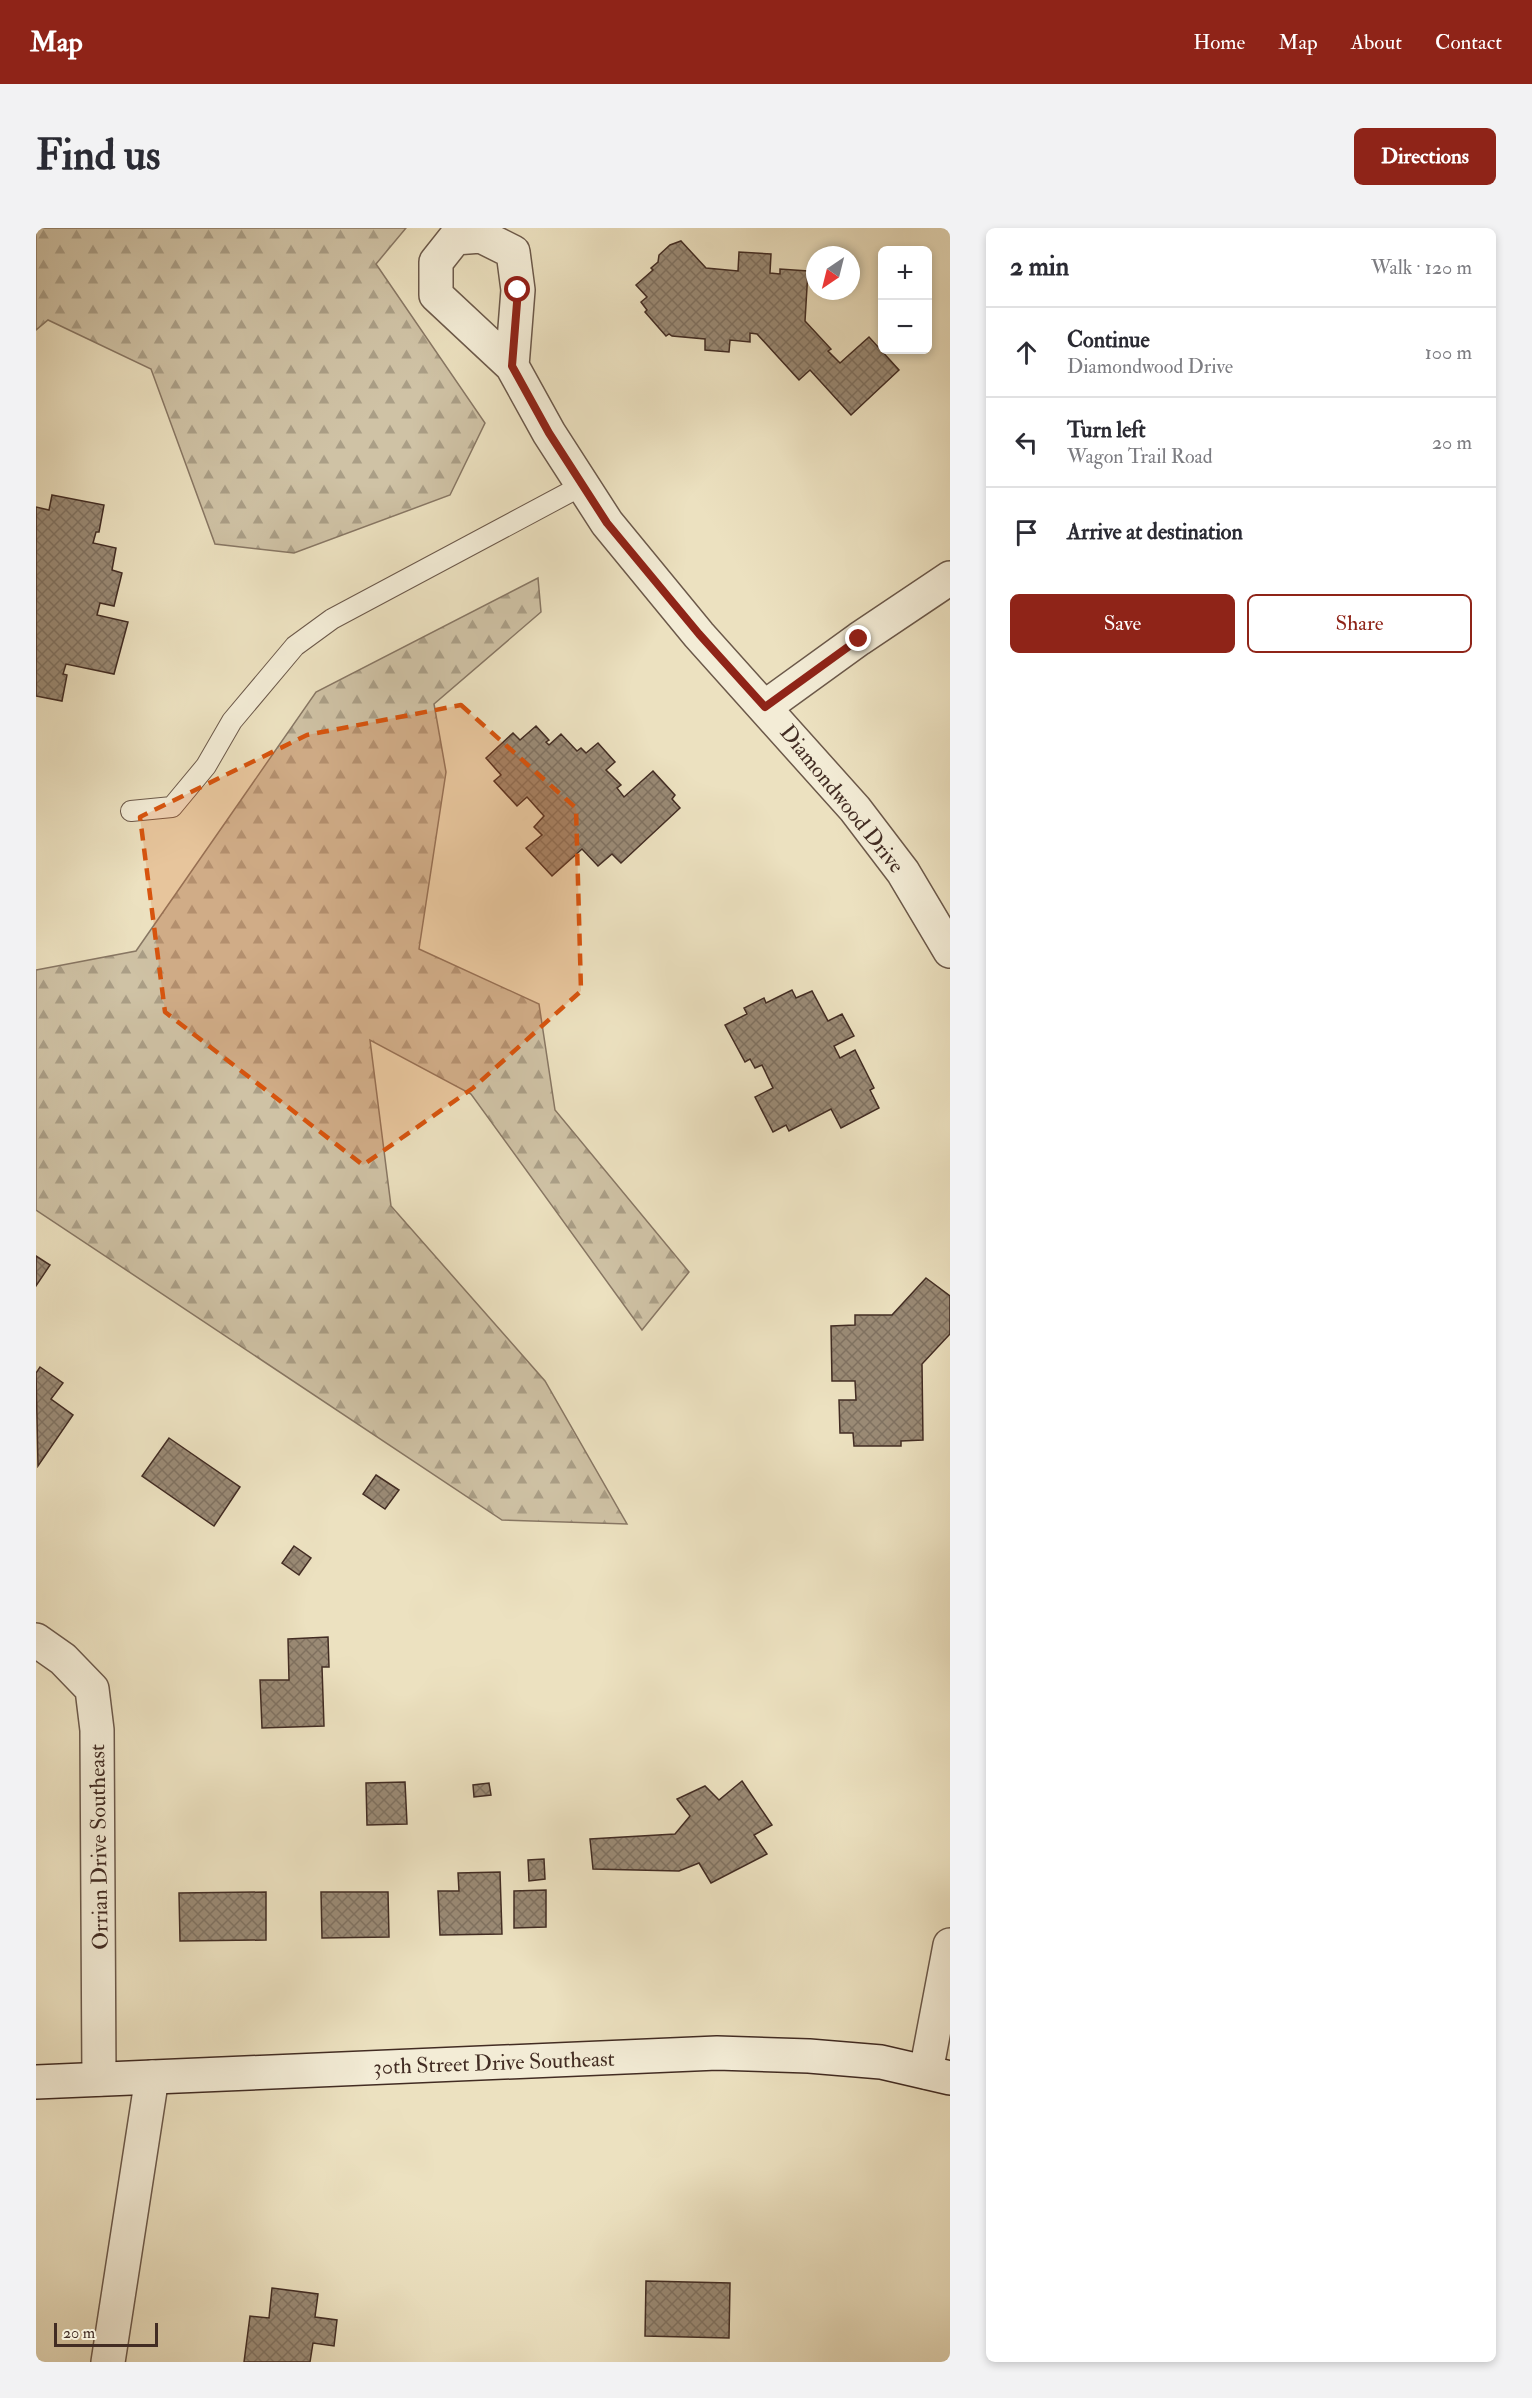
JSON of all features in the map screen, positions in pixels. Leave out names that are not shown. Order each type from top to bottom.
[{"type":"street","name":"Diamondwood Drive","points":[[512,366],[549,433],[614,532],[699,634],[855,809],[903,872],[950,951]]},
{"type":"street","points":[[765,707],[859,639],[950,578]]},
{"type":"street","name":"Orrian Drive Southeast","points":[[36,1640],[63,1659],[92,1689],[98,1730],[99,2079]]},
{"type":"street","points":[[938,2075],[950,1945]]},
{"type":"street","name":"30th Street Drive Southeast","points":[[36,2082],[717,2053],[809,2056],[881,2062],[938,2075]]},
{"type":"street","points":[[108,2362],[152,2077]]},
{"type":"lane","points":[[131,812],[172,807],[206,766],[232,721],[295,646],[332,618],[583,485]]},
{"type":"highlighted area","points":[[461,705],[576,808],[581,991],[473,1088],[363,1165],[165,1012],[140,817],[307,735]]},
{"type":"green space","points":[[36,228],[406,228],[376,264],[485,423],[450,495],[294,553],[215,544],[151,369],[48,320],[36,330]]},
{"type":"green space","points":[[538,578],[541,612],[434,704],[446,772],[419,949],[539,1004],[555,1110],[689,1272],[642,1330],[471,1094],[370,1040],[391,1206],[545,1381],[627,1524],[502,1520],[36,1210],[36,970],[136,951],[316,692]]},
{"type":"building","points":[[681,241],[706,268],[738,271],[739,252],[771,254],[770,273],[780,274],[780,269],[806,271],[805,321],[831,349],[828,351],[840,363],[869,337],[878,347],[878,354],[884,354],[899,370],[851,415],[810,370],[799,380],[757,334],[750,333],[750,342],[730,340],[729,352],[705,350],[705,339],[669,334],[666,336],[645,312],[647,310],[641,302],[647,297],[636,285],[653,270],[651,268],[658,262],[659,255],[670,245]]},
{"type":"building","points":[[52,495],[104,505],[99,532],[96,532],[93,543],[116,548],[112,570],[122,573],[114,606],[100,603],[97,615],[128,622],[114,674],[66,664],[63,674],[67,675],[62,701],[36,696],[36,507],[49,510]]},
{"type":"building","points":[[536,726],[549,740],[546,742],[549,745],[561,734],[577,751],[581,748],[586,753],[598,743],[615,762],[606,770],[621,785],[617,788],[624,797],[653,771],[675,795],[672,799],[680,808],[621,863],[612,854],[598,866],[582,849],[552,876],[526,848],[542,835],[534,827],[544,816],[527,797],[517,806],[494,781],[501,775],[486,758],[513,733],[520,740]]},
{"type":"building","points":[[792,990],[796,998],[812,991],[828,1021],[842,1014],[854,1036],[834,1046],[840,1058],[855,1050],[874,1088],[870,1090],[879,1108],[841,1128],[831,1109],[789,1131],[786,1125],[773,1132],[755,1097],[773,1088],[762,1065],[755,1068],[750,1059],[745,1062],[725,1025],[747,1014],[744,1008],[764,998],[766,1003]]},
{"type":"building","points":[[36,1256],[50,1265],[36,1286]]},
{"type":"building","points":[[926,1278],[950,1296],[950,1334],[922,1364],[923,1440],[901,1441],[901,1446],[854,1446],[853,1433],[840,1433],[839,1400],[856,1400],[855,1381],[832,1381],[831,1326],[855,1325],[855,1315],[892,1315]]},
{"type":"building","points":[[40,1367],[63,1383],[51,1399],[73,1415],[38,1466],[36,1373]]},
{"type":"building","points":[[169,1438],[240,1487],[214,1526],[142,1476]]},
{"type":"building","points":[[376,1475],[399,1490],[385,1509],[363,1494]]},
{"type":"building","points":[[294,1546],[311,1558],[299,1575],[282,1563]]},
{"type":"building","points":[[328,1637],[329,1667],[322,1667],[324,1726],[262,1728],[260,1680],[289,1680],[288,1639]]},
{"type":"building","points":[[742,1781],[772,1825],[754,1835],[767,1854],[711,1883],[699,1863],[679,1871],[593,1869],[590,1839],[675,1834],[690,1816],[677,1799],[705,1786],[719,1800]]},
{"type":"building","points":[[405,1782],[407,1824],[367,1825],[366,1783]]},
{"type":"building","points":[[489,1783],[491,1795],[474,1797],[473,1785]]},
{"type":"building","points":[[544,1859],[545,1879],[529,1881],[528,1860]]},
{"type":"building","points":[[500,1872],[502,1934],[440,1935],[438,1891],[459,1891],[458,1873]]},
{"type":"building","points":[[546,1890],[546,1927],[514,1928],[514,1891]]},
{"type":"building","points":[[266,1892],[266,1940],[180,1941],[179,1893]]},
{"type":"building","points":[[321,1892],[388,1892],[389,1937],[322,1938]]},
{"type":"building","points":[[646,2281],[730,2283],[729,2338],[645,2336]]},
{"type":"building","points":[[272,2288],[318,2294],[315,2317],[337,2320],[334,2346],[313,2343],[310,2362],[244,2362],[250,2316],[269,2318]]},
{"type":"route","points":[[518,290],[512,366],[549,433],[607,523],[699,634],[765,707],[859,639]]}]
